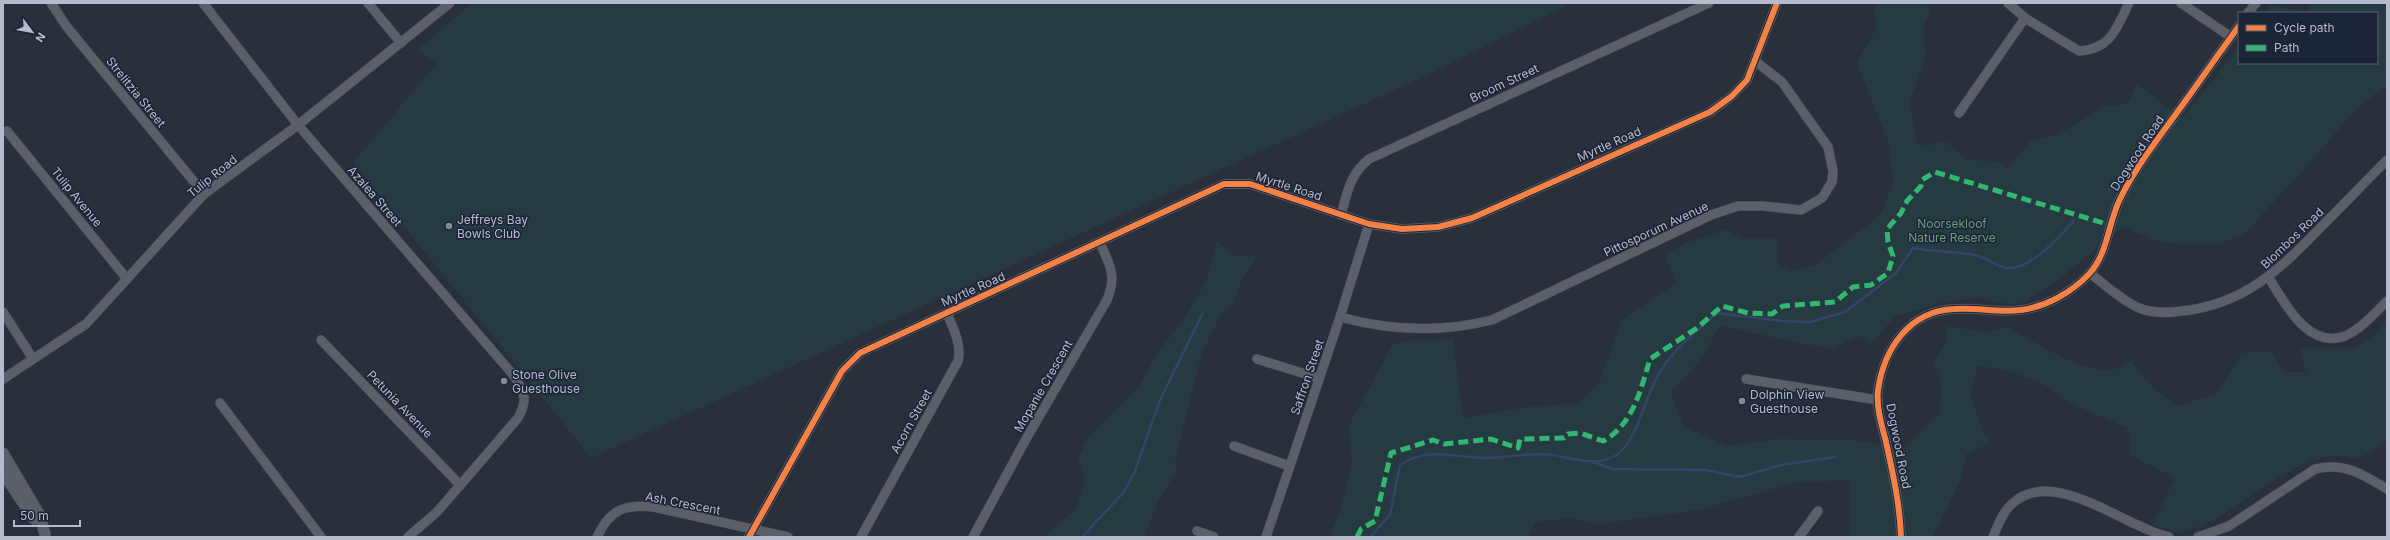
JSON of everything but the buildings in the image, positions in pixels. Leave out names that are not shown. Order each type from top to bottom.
[{"type":"street","name":"Strelitzia Street","points":[[51,3],[67,27],[204,194]]},
{"type":"street","name":"Azalea Street","points":[[203,3],[298,125],[515,377],[525,394],[525,405],[518,418],[460,485]]},
{"type":"street","points":[[368,3],[401,43]]},
{"type":"street","name":"Tulip Road","points":[[3,379],[86,324],[204,194],[298,125],[450,3]]},
{"type":"street","name":"Broom Street","points":[[1341,215],[1351,180],[1361,165],[1369,159],[1709,3]]},
{"type":"street","name":"Myrtle Road","points":[[751,533],[842,371],[860,352],[1100,243],[1224,184],[1250,184],[1369,224],[1402,229],[1438,226],[1472,218],[1710,112],[1740,89],[1755,62],[1777,3]]},
{"type":"street","points":[[2008,3],[2025,18],[2078,52],[2091,51],[2101,47],[2111,38],[2129,3]]},
{"type":"street","points":[[2181,3],[2230,37]]},
{"type":"street","points":[[2249,12],[2256,3]]},
{"type":"street","points":[[1959,113],[2025,18]]},
{"type":"street","name":"Dogwood Road","points":[[1901,537],[1900,508],[1878,400],[1878,391],[1884,364],[1894,344],[1914,321],[1952,308],[2021,310],[2045,305],[2068,291],[2090,273],[2105,248],[2110,225],[2120,200],[2141,163],[2238,27]]},
{"type":"street","name":"Pittosporum Avenue","points":[[1340,317],[1368,324],[1401,329],[1465,327],[1492,320],[1711,215],[1738,206],[1762,206],[1801,210],[1822,198],[1832,182],[1832,157],[1828,147],[1782,82],[1755,62]]},
{"type":"street","name":"Tulip Avenue","points":[[7,131],[127,279]]},
{"type":"street","name":"Blombos Road","points":[[2090,273],[2137,307],[2167,313],[2196,310],[2228,300],[2269,278],[2291,259],[2387,160]]},
{"type":"street","name":"Saffron Street","points":[[1266,537],[1318,378],[1340,317],[1369,224]]},
{"type":"street","name":"Mopanie Crescent","points":[[973,537],[1026,439],[1107,300],[1112,285],[1112,270],[1100,243]]},
{"type":"street","points":[[2269,278],[2303,326],[2324,336],[2336,338],[2346,335],[2358,327],[2387,301]]},
{"type":"street","points":[[3,312],[33,359]]},
{"type":"street","name":"Acorn Street","points":[[861,537],[958,361],[960,353],[948,313]]},
{"type":"street","name":"Petunia Avenue","points":[[322,340],[460,485]]},
{"type":"street","points":[[1257,359],[1318,378]]},
{"type":"street","name":"Dogwood Road","points":[[1746,379],[1878,400]]},
{"type":"street","points":[[220,403],[321,537]]},
{"type":"street","points":[[1234,446],[1289,466]]},
{"type":"street","points":[[3,453],[39,514],[46,535]]},
{"type":"street","points":[[2198,537],[2229,526],[2315,469],[2329,466],[2354,470],[2387,489]]},
{"type":"street","points":[[3,473],[46,535]]},
{"type":"street","points":[[410,537],[437,512],[460,485]]},
{"type":"street","points":[[1993,537],[2000,522],[2012,503],[2031,493],[2051,492],[2076,496],[2109,513],[2169,537]]},
{"type":"street","name":"Ash Crescent","points":[[597,537],[603,525],[612,515],[622,508],[638,506],[751,533],[788,537]]},
{"type":"street","points":[[1799,537],[1818,511]]},
{"type":"street","points":[[1197,531],[1214,537]]},
{"type":"green space","points":[[472,3],[1571,3],[1438,70],[591,458],[353,163],[436,64],[418,49]]},
{"type":"green space","name":"Noorsekloof Nature Reserve","points":[[1874,3],[1926,3],[1930,13],[1924,23],[1925,60],[1910,101],[1916,143],[1928,146],[1940,141],[1948,143],[1966,160],[1998,161],[2007,169],[2030,141],[2057,135],[2103,107],[2127,104],[2137,84],[2182,118],[2238,48],[2238,64],[2378,64],[2378,12],[2266,12],[2270,5],[2306,11],[2311,3],[2387,3],[2387,85],[2358,107],[2298,176],[2244,234],[2217,244],[2168,243],[2154,240],[2123,227],[2056,282],[2020,304],[1997,303],[1978,297],[1936,304],[1896,316],[1870,344],[1859,336],[1832,348],[1799,343],[1720,325],[1710,344],[1693,369],[1670,391],[1683,426],[1727,446],[1779,439],[1849,440],[1881,444],[1900,451],[1940,413],[1941,385],[1933,362],[1947,341],[1947,326],[1986,332],[2008,327],[2045,349],[2075,363],[2090,368],[2103,370],[2115,369],[2131,361],[2154,389],[2179,406],[2218,393],[2242,353],[2271,351],[2283,372],[2306,372],[2300,349],[2355,348],[2376,334],[2387,320],[2387,440],[2371,452],[2359,458],[2333,456],[2311,460],[2265,485],[2235,507],[2203,526],[2177,532],[2152,525],[2175,478],[2130,455],[2128,428],[2076,406],[2042,383],[2005,370],[1978,366],[1970,394],[1983,431],[1991,443],[1966,454],[1961,480],[1933,537],[1850,537],[1849,480],[1798,482],[1699,510],[1598,524],[1569,518],[1535,522],[1528,537],[1329,537],[1341,509],[1352,463],[1349,425],[1393,344],[1415,340],[1453,339],[1463,418],[1526,407],[1577,404],[1600,381],[1621,320],[1676,283],[1665,255],[1683,244],[1728,229],[1741,239],[1777,238],[1777,263],[1792,271],[1816,265],[1881,214],[1894,181],[1887,138],[1857,63],[1876,29]]},
{"type":"green space","points":[[1217,241],[1229,251],[1231,255],[1256,257],[1240,283],[1234,302],[1221,314],[1203,350],[1175,460],[1177,470],[1157,504],[1144,537],[1044,537],[1075,510],[1085,480],[1078,459],[1088,437],[1139,387],[1158,351],[1181,324],[1207,280]]},
{"type":"waterway","points":[[1370,537],[1390,515],[1400,465],[1411,459],[1432,454],[1474,458],[1544,454],[1584,461],[1600,461],[1615,456],[1623,450],[1629,441],[1654,383],[1665,365],[1685,341],[1717,313],[1782,321],[1810,322],[1845,312],[1896,273],[1913,248],[1978,256],[2002,267],[2012,268],[2022,265],[2042,253],[2074,221]]},
{"type":"waterway","points":[[1082,537],[1124,492],[1135,471],[1160,400],[1203,313]]},
{"type":"waterway","points":[[1593,462],[1612,469],[1705,470],[1740,477],[1781,465],[1836,457]]},
{"type":"marked path","points":[[1357,537],[1361,529],[1375,521],[1391,453],[1433,440],[1444,444],[1491,439],[1518,448],[1520,439],[1564,438],[1568,434],[1580,433],[1603,441],[1622,426],[1629,416],[1639,394],[1650,359],[1697,328],[1722,306],[1748,313],[1772,314],[1783,306],[1835,302],[1853,287],[1871,285],[1888,273],[1893,256],[1888,242],[1887,229],[1901,213],[1907,201],[1921,186],[1922,180],[1935,172],[2110,225]]},
{"type":"cycle path","points":[[749,537],[842,371],[860,353],[1224,184],[1250,184],[1369,224],[1402,229],[1438,227],[1472,218],[1710,112],[1732,96],[1747,80],[1777,3]]},
{"type":"cycle path","points":[[1901,537],[1896,490],[1878,403],[1878,390],[1881,375],[1886,360],[1893,347],[1901,335],[1912,325],[1924,317],[1938,311],[1954,309],[2004,311],[2021,310],[2040,306],[2058,298],[2082,281],[2089,274],[2100,257],[2116,208],[2138,167],[2238,27]]},
{"type":"place","name":"Jeffreys Bay Bowls Club","points":[[449,226]]},
{"type":"place","name":"Stone Olive Guesthouse","points":[[504,381]]},
{"type":"place","name":"Dolphin View Guesthouse","points":[[1742,401]]}]
